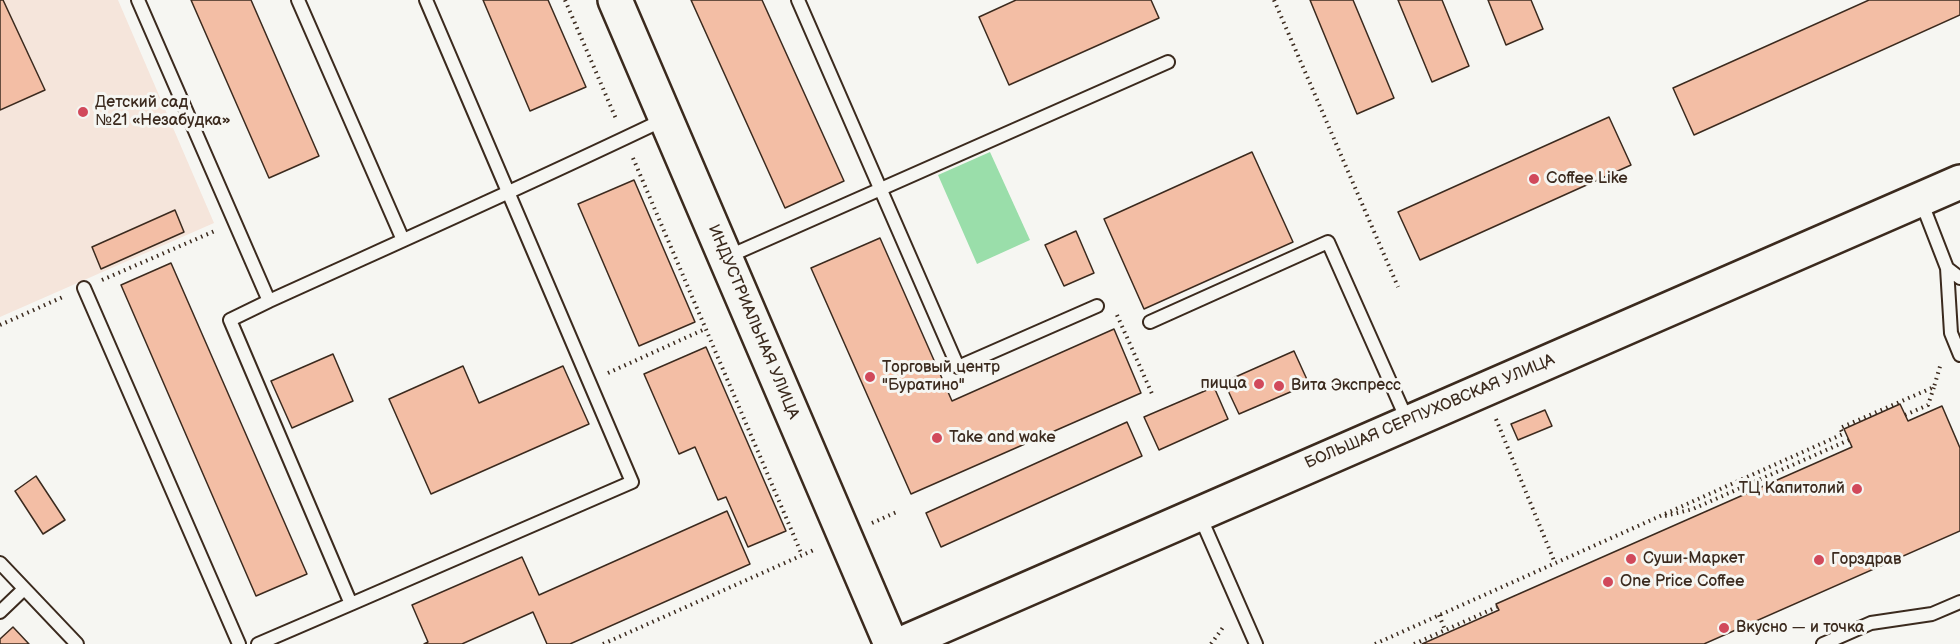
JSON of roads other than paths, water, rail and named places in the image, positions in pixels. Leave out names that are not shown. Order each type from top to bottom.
[{"type":"main road","name":"ИНДУСТРИАЛЬНАЯ УЛИЦА","points":[[615,0],[891,644]]},
{"type":"main road","name":"БОЛЬШАЯ СЕРПУХОВСКАЯ УЛИЦА","points":[[901,644],[1960,182]]},
{"type":"lane","points":[[138,0],[269,301]]},
{"type":"lane","points":[[298,0],[403,240]]},
{"type":"lane","points":[[258,644],[632,482],[426,0]]},
{"type":"lane","points":[[798,0],[958,367],[1097,306]]},
{"type":"lane","points":[[726,257],[1168,62]]},
{"type":"lane","points":[[351,604],[230,320],[666,118]]},
{"type":"lane","points":[[1921,200],[1947,268],[1951,333],[1960,355]]},
{"type":"lane","points":[[1150,322],[1328,242],[1408,422]]},
{"type":"lane","points":[[1947,268],[1960,278]]},
{"type":"lane","points":[[84,288],[238,644]]},
{"type":"lane","points":[[1199,513],[1256,644]]},
{"type":"lane","points":[[0,563],[77,644]]},
{"type":"lane","points":[[0,612],[24,589]]},
{"type":"lane","points":[[1823,644],[1871,623],[1932,614],[1960,602]]},
{"type":"place","name":"Детский сад №21 «Незабудка»","points":[[83,112]]},
{"type":"place","name":"Coffee Like","points":[[1534,179]]},
{"type":"place","name":"Торговый центр \"Буратино\"","points":[[870,377]]},
{"type":"place","name":"пицца","points":[[1259,384]]},
{"type":"place","name":"Вита Экспресс","points":[[1279,386]]},
{"type":"place","name":"Take and wake","points":[[937,438]]},
{"type":"place","name":"ТЦ Капитолий","points":[[1857,489]]},
{"type":"place","name":"Суши-Маркет","points":[[1631,559]]},
{"type":"place","name":"Горздрав","points":[[1819,560]]},
{"type":"place","name":"One Price Coffee","points":[[1608,582]]},
{"type":"place","name":"Вкусно — и точка","points":[[1724,628]]}]
